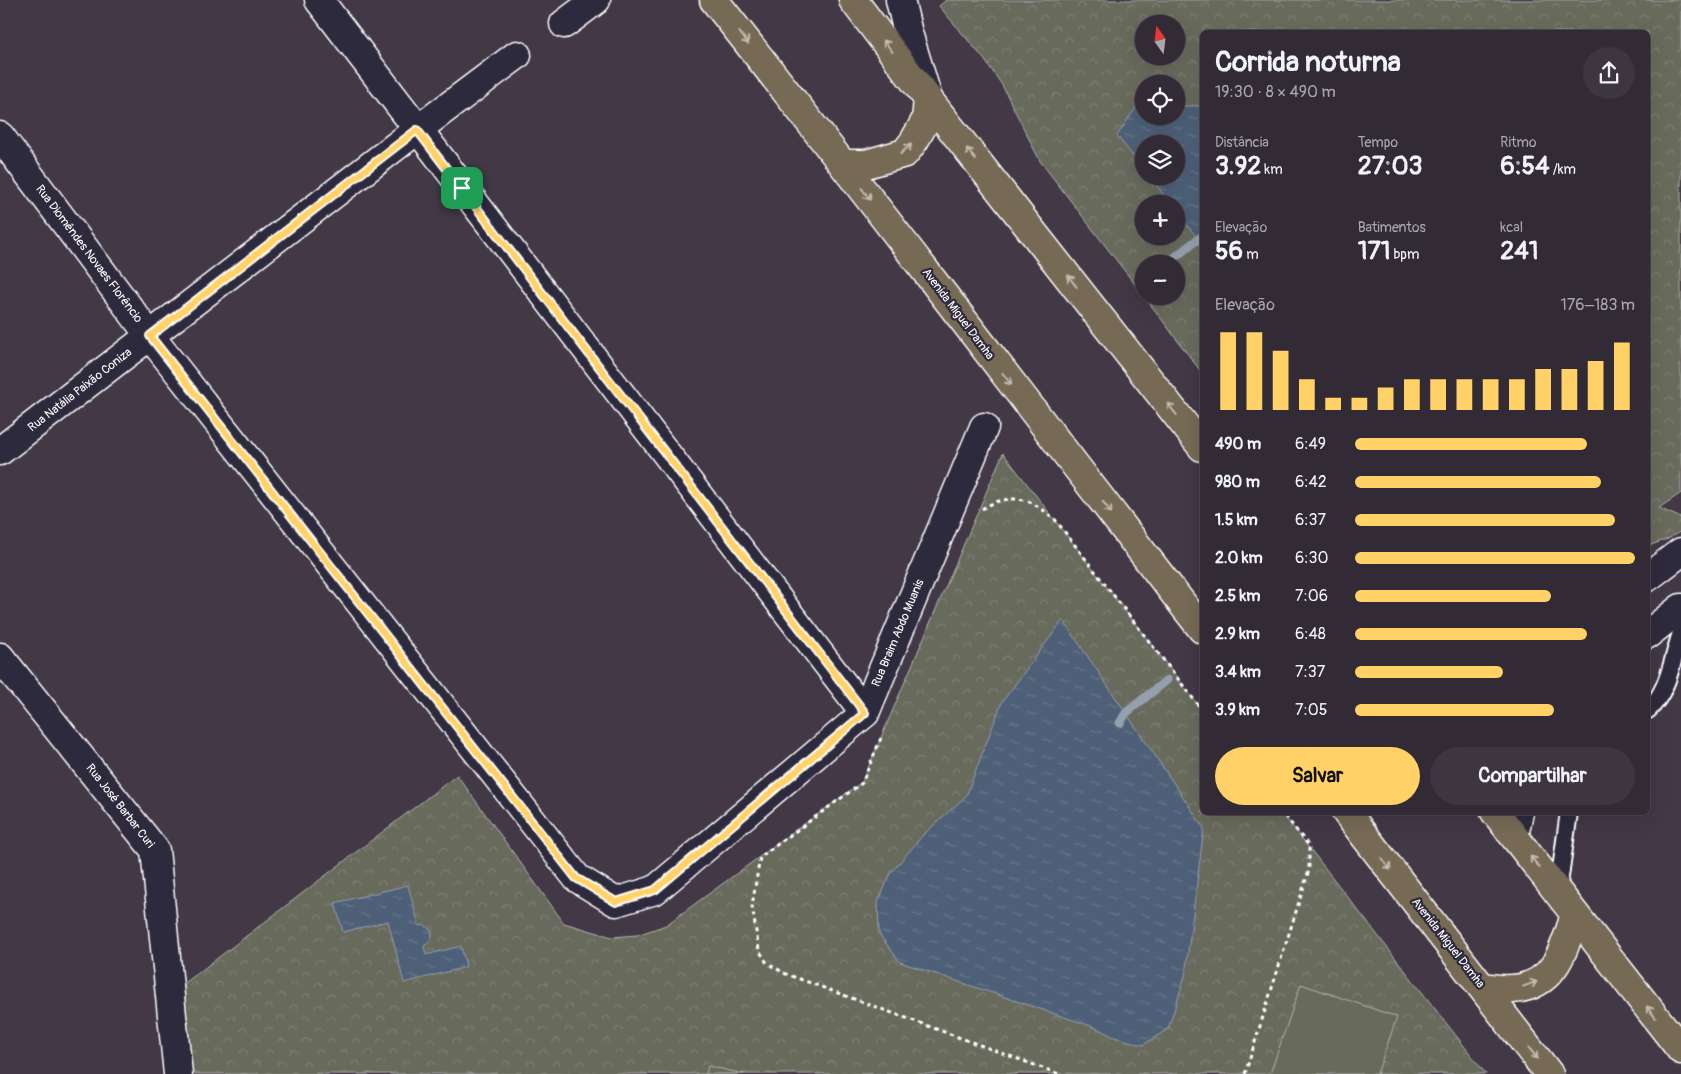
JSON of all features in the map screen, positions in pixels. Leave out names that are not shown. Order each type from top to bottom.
[{"type":"main road","name":"Avenida Miguel Damha","points":[[714,0],[844,164],[1200,626]]},
{"type":"main road","points":[[853,0],[928,99],[1200,444]]},
{"type":"main road","points":[[844,164],[866,164],[905,153],[926,120],[928,99]]},
{"type":"main road","name":"Avenida Miguel Damha","points":[[1348,815],[1549,1074]]},
{"type":"main road","points":[[1500,815],[1517,824],[1575,915],[1681,1050]]},
{"type":"main road","points":[[1482,987],[1514,989],[1535,984],[1552,970],[1562,954],[1575,915]]},
{"type":"street","points":[[319,0],[865,713]]},
{"type":"street","points":[[564,24],[596,0]]},
{"type":"street","points":[[900,0],[928,99]]},
{"type":"street","name":"Rua Natália Paixão Coniza","points":[[0,451],[517,55]]},
{"type":"street","name":"Rua Diomêndes Novaes Florêncio","points":[[0,136],[150,336],[576,878],[616,902]]},
{"type":"street","name":"Rua Braim Abdo Muanis","points":[[616,902],[655,890],[865,713],[984,427]]},
{"type":"street","points":[[1650,575],[1679,557]]},
{"type":"street","points":[[1650,632],[1681,608]]},
{"type":"street","name":"Rua José Barbar Curi","points":[[0,657],[155,850],[178,1074]]},
{"type":"lane","points":[[1650,560],[1679,557]]},
{"type":"lane","points":[[1650,708],[1668,680],[1681,633]]},
{"type":"lane","points":[[1558,891],[1570,815]]},
{"type":"path","points":[[978,511],[991,502],[1017,500],[1033,504],[1054,518],[1200,707]]},
{"type":"path","points":[[882,737],[862,782],[760,857],[752,906],[759,950],[767,964],[786,974],[1060,1074]]},
{"type":"path","points":[[1245,1074],[1309,870],[1309,846],[1284,815]]},
{"type":"green space","points":[[946,0],[1681,0],[1681,493],[1659,508],[1681,518],[1681,531],[1668,539],[1650,545],[1650,30],[1200,30],[1200,370],[1151,305],[1185,305],[1185,255],[1135,255],[1135,284],[1040,161],[1002,85],[984,59],[939,6]]},
{"type":"green space","points":[[1003,453],[1200,707],[1200,815],[1284,815],[1486,1074],[192,1074],[181,986],[457,775],[564,923],[612,937],[637,935],[666,925],[862,782]]},
{"type":"green space","points":[[1301,984],[1397,1017],[1377,1074],[1270,1074]]},
{"type":"green space","points":[[708,1066],[744,1074],[706,1074]]},
{"type":"water","points":[[1185,106],[1200,106],[1200,241],[1185,222],[1185,195],[1164,195],[1156,185],[1185,185],[1185,135],[1135,135],[1135,159],[1117,136],[1135,109],[1135,125],[1185,125]]},
{"type":"water","points":[[1063,620],[1204,828],[1185,976],[1168,1029],[1143,1045],[1114,1037],[1094,1027],[900,962],[879,934],[878,902],[891,873],[923,835],[966,796],[1002,702]]},
{"type":"water","points":[[408,885],[419,926],[424,925],[432,931],[431,940],[424,946],[426,955],[461,946],[466,967],[404,983],[388,921],[343,932],[335,903]]},
{"type":"waterway","points":[[1178,255],[1200,238]]},
{"type":"waterway","points":[[1120,723],[1126,713],[1167,680]]},
{"type":"route","points":[[417,130],[462,188],[865,713],[655,890],[616,902],[576,878],[150,336],[417,130]]}]
